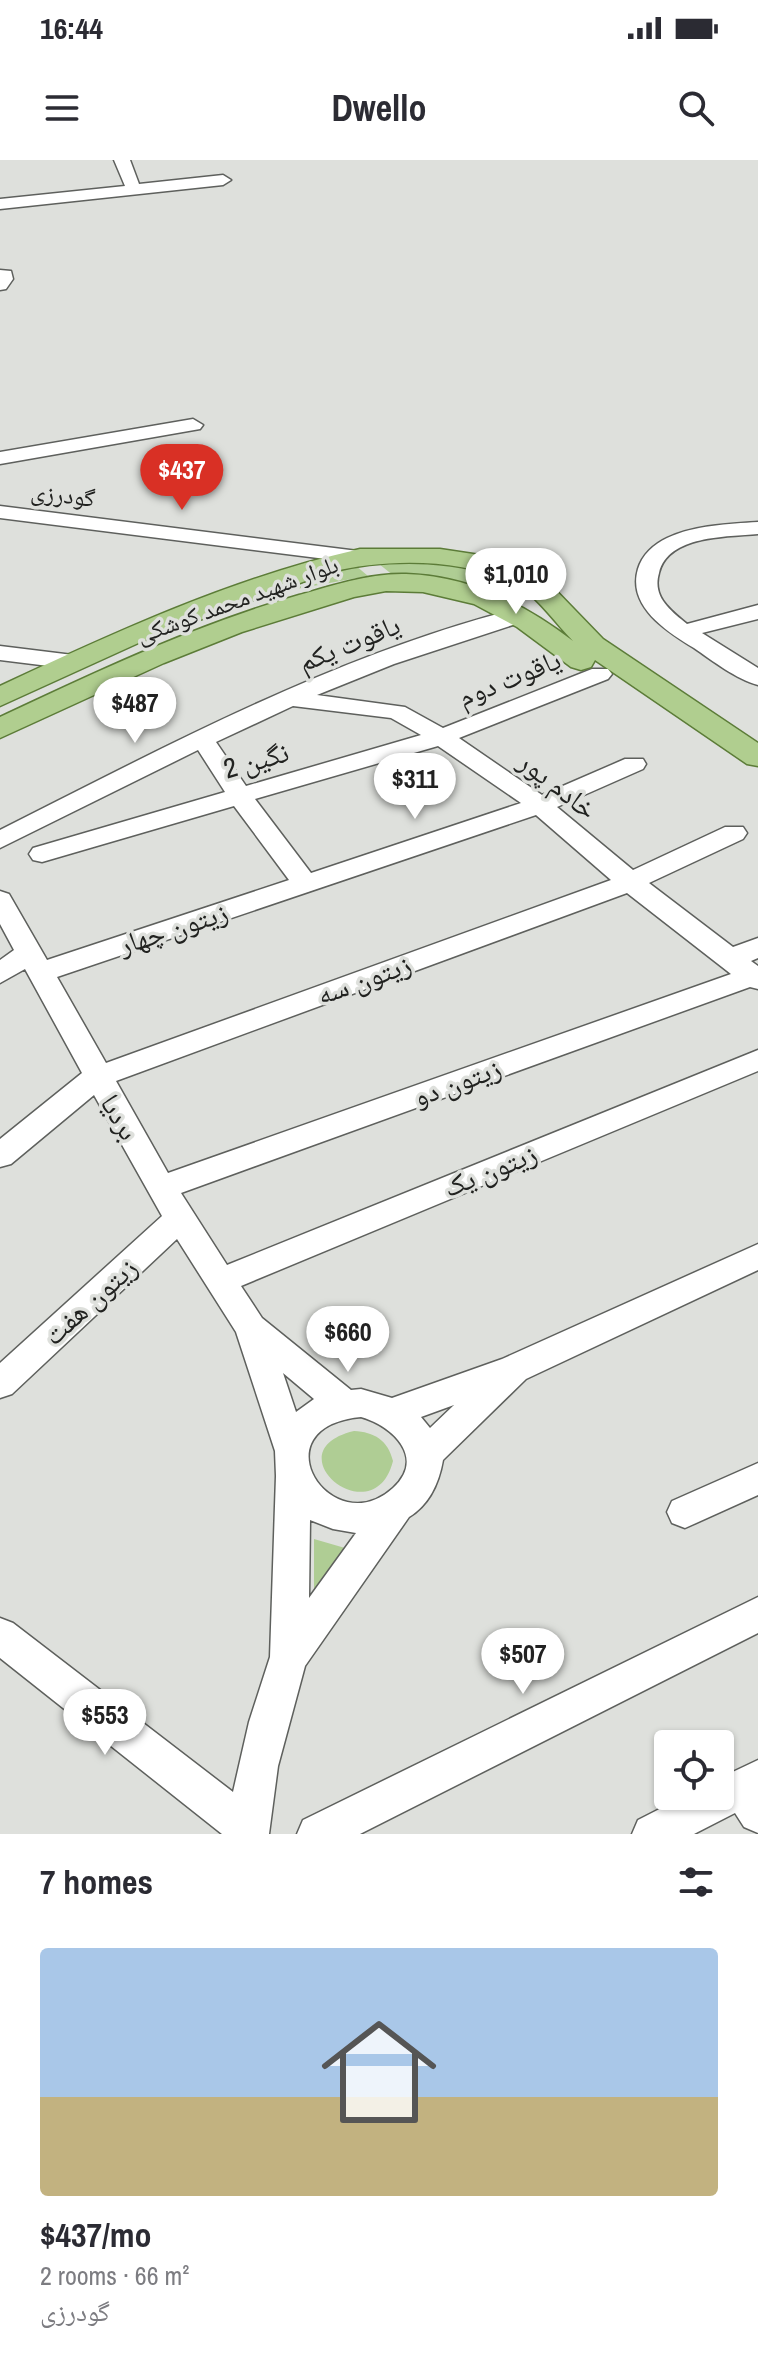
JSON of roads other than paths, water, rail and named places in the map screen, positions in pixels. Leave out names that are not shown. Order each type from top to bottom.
[{"type":"main road","name":"بلوار شهید محمد کوشکی","points":[[0,697],[73,662],[215,604],[321,566],[358,557],[415,556],[468,561],[515,573],[534,584],[593,645],[678,706],[758,757]]},
{"type":"main road","points":[[358,557],[391,583]]},
{"type":"main road","name":"بلوار شهید محمد کوشکی","points":[[0,729],[138,663],[203,637],[294,605],[391,583],[436,587],[483,598],[520,615],[701,745],[758,781]]},
{"type":"main road","points":[[483,598],[534,584]]},
{"type":"street","points":[[122,160],[134,190]]},
{"type":"street","points":[[0,204],[223,180]]},
{"type":"street","points":[[0,458],[193,425]]},
{"type":"street","name":"گودرزی","points":[[0,512],[358,557]]},
{"type":"street","points":[[758,528],[695,535],[658,550],[646,568],[645,587],[654,605],[685,631],[758,678]]},
{"type":"street","points":[[685,631],[758,612]]},
{"type":"street","name":"یاقوت یکم","points":[[0,840],[202,738],[292,699],[449,635],[520,615]]},
{"type":"street","points":[[0,653],[73,662]]},
{"type":"street","name":"یاقوت دوم","points":[[441,737],[600,674]]},
{"type":"street","name":"خادم پور","points":[[292,699],[397,712],[441,737],[540,805],[630,882],[747,972]]},
{"type":"street","name":"نگین 2","points":[[42,854],[441,737]]},
{"type":"street","points":[[202,738],[240,796],[306,884]]},
{"type":"street","name":"زیتون چهار","points":[[0,974],[306,884],[540,805],[634,764]]},
{"type":"street","name":"زیتون سه","points":[[0,1156],[97,1077],[630,882],[734,833]]},
{"type":"street","name":"بردیا","points":[[0,900],[179,1219],[223,1280],[251,1328]]},
{"type":"street","name":"زیتون دو","points":[[161,1188],[747,972],[758,947]]},
{"type":"street","name":"زیتون یک","points":[[223,1280],[758,1060]]},
{"type":"street","name":"زیتون هفت","points":[[0,1384],[179,1219]]},
{"type":"street","points":[[394,1412],[514,1369],[758,1256]]},
{"type":"street","points":[[251,1328],[344,1404]]},
{"type":"street","points":[[251,1328],[292,1464],[312,1503],[336,1514],[363,1517],[396,1506]]},
{"type":"street","points":[[424,1456],[514,1369]]},
{"type":"street","points":[[0,1635],[249,1832],[261,1752],[289,1657],[396,1506],[412,1493],[422,1475],[424,1456],[415,1432],[394,1412],[361,1403],[344,1404],[325,1410],[309,1420],[298,1433],[292,1464],[289,1657]]},
{"type":"street","points":[[685,1512],[758,1478]]},
{"type":"street","points":[[317,1834],[758,1614]]},
{"type":"street","points":[[652,1834],[753,1794]]}]
